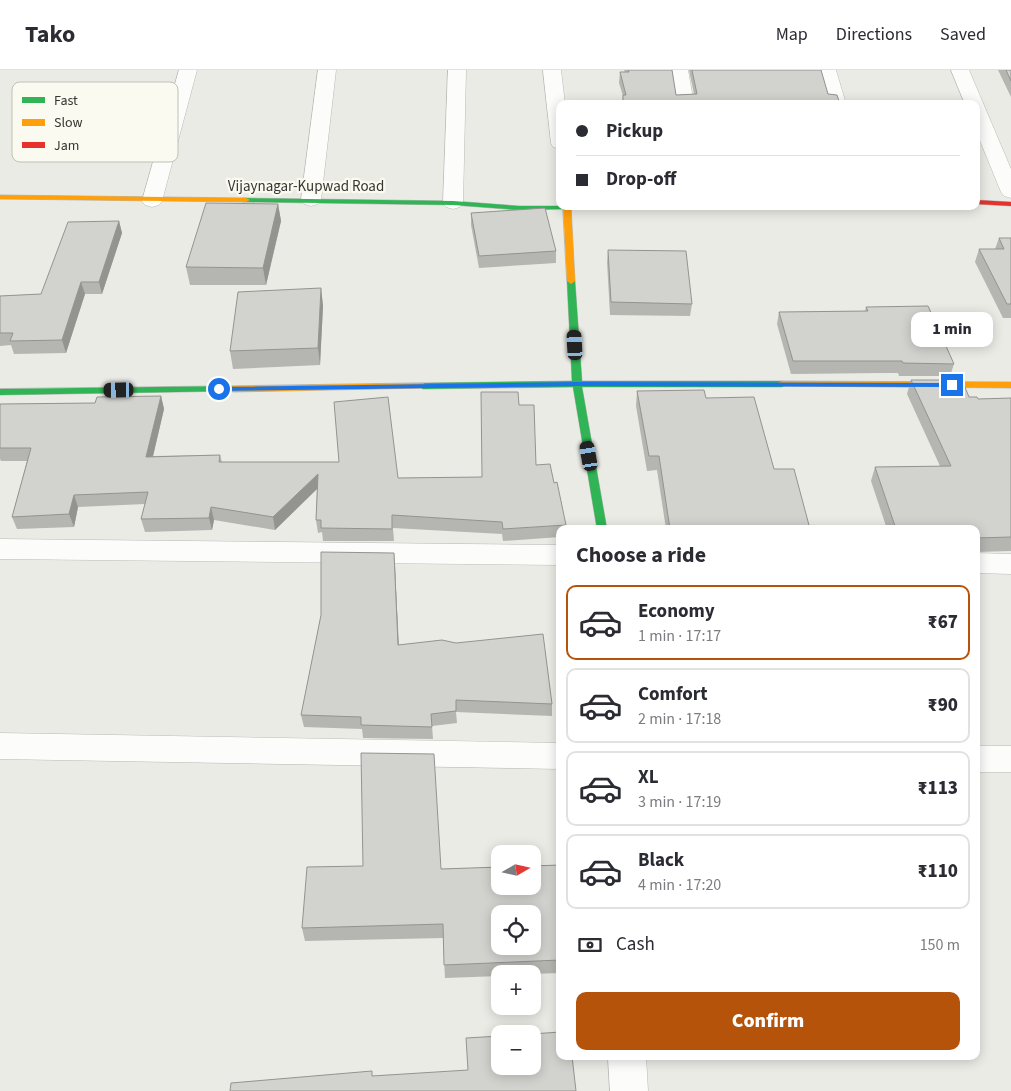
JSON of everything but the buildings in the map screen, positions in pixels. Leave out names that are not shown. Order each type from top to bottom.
[{"type":"street","points":[[178,106],[188,70]]},
{"type":"street","points":[[311,200],[327,70]]},
{"type":"street","points":[[453,202],[457,70]]},
{"type":"street","points":[[552,70],[556,106]]},
{"type":"street","points":[[679,70],[683,100]]},
{"type":"street","points":[[827,70],[836,100]]},
{"type":"street","points":[[960,70],[972,100]]},
{"type":"street","points":[[980,118],[1011,192]]},
{"type":"street","points":[[152,200],[163,162]]},
{"type":"street","name":"Vijaynagar-Kupwad Road","points":[[0,197],[453,202],[519,208],[556,207]]},
{"type":"street","points":[[980,202],[1011,204]]},
{"type":"street","points":[[567,210],[577,384],[601,525]]},
{"type":"street","points":[[0,392],[577,384],[1011,385]]},
{"type":"street","points":[[0,548],[556,555]]},
{"type":"street","points":[[980,563],[1011,564]]},
{"type":"street","points":[[0,746],[556,756]]},
{"type":"street","points":[[980,759],[1011,759]]},
{"type":"street","points":[[627,1060],[629,1091]]},
{"type":"traffic: fast","points":[[246,200],[453,203],[519,208],[556,207]]},
{"type":"traffic: fast","points":[[423,386],[577,384],[571,281]]},
{"type":"traffic: fast","points":[[601,525],[577,384],[782,384]]},
{"type":"traffic: fast","points":[[0,392],[233,389]]},
{"type":"traffic: slow","points":[[0,197],[246,200]]},
{"type":"traffic: slow","points":[[567,210],[571,281]]},
{"type":"traffic: slow","points":[[782,384],[1011,385]]},
{"type":"traffic: slow","points":[[233,389],[423,386]]},
{"type":"traffic: jam","points":[[980,202],[1011,204]]},
{"type":"route","points":[[219,389],[577,384],[952,385]]}]
